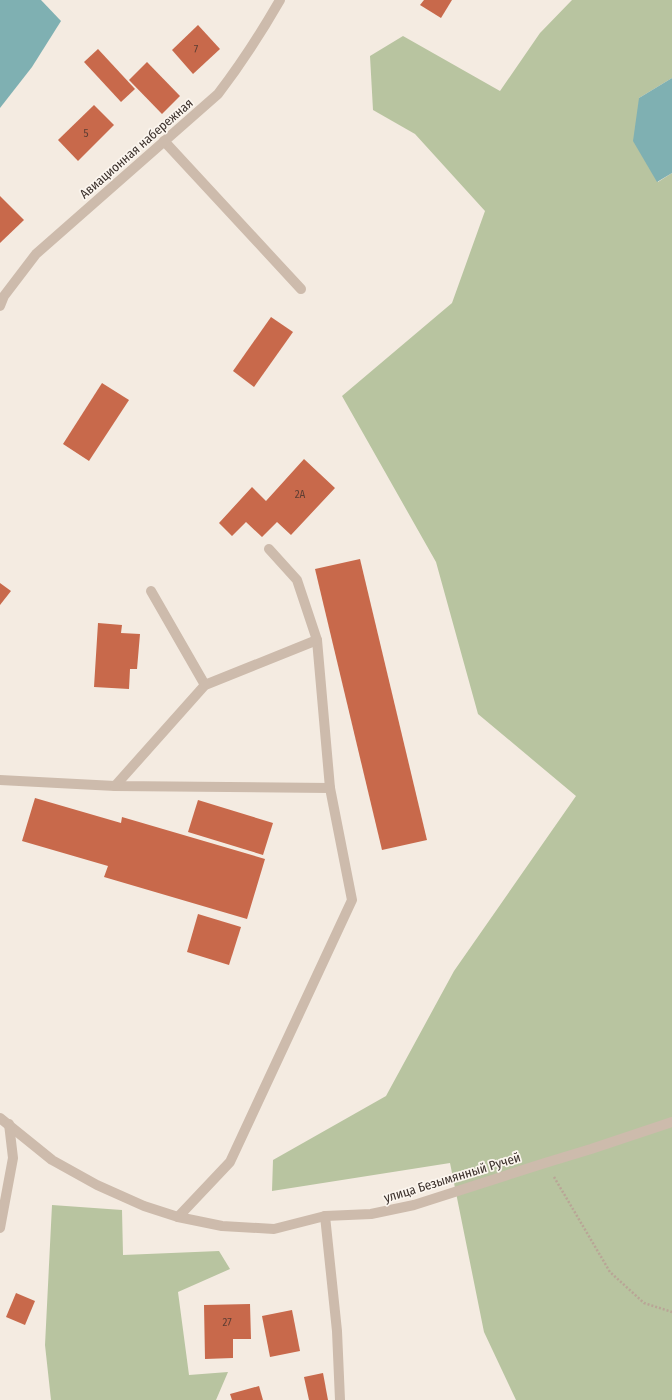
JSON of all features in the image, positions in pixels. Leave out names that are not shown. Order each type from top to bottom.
[{"type":"street","name":"Авиационная набережная","points":[[0,306],[4,296],[36,254],[218,94],[263,31],[280,0]]},
{"type":"street","points":[[164,142],[301,289]]},
{"type":"street","points":[[178,1217],[230,1162],[352,900],[330,788],[317,640],[297,580],[269,549]]},
{"type":"street","points":[[151,591],[205,685]]},
{"type":"street","points":[[115,786],[205,685],[317,640]]},
{"type":"street","points":[[0,780],[115,786],[330,788]]},
{"type":"street","name":"улица Безымянный Ручей","points":[[0,1118],[52,1160],[90,1181],[144,1206],[178,1217],[222,1226],[274,1229],[325,1216],[371,1214],[414,1205],[545,1163],[591,1150],[672,1122]]},
{"type":"street","points":[[0,1228],[13,1158],[9,1124]]},
{"type":"street","points":[[325,1216],[337,1331],[340,1400]]},
{"type":"path","points":[[545,1163],[610,1272],[644,1303],[672,1312]]},
{"type":"green space","points":[[572,0],[672,0],[672,78],[639,98],[658,182],[672,173],[672,1400],[516,1400],[484,1332],[450,1163],[272,1191],[273,1160],[386,1096],[454,971],[576,796],[478,714],[436,562],[342,396],[452,303],[485,211],[415,134],[373,110],[370,56],[403,36],[500,91],[540,33]]},
{"type":"green space","points":[[52,1205],[122,1210],[123,1255],[219,1251],[230,1269],[178,1292],[189,1375],[228,1372],[216,1400],[51,1400],[45,1345]]},
{"type":"water","points":[[0,0],[41,0],[61,21],[32,67],[0,108]]},
{"type":"water","points":[[672,78],[672,173],[657,182],[633,141],[639,98]]},
{"type":"building","points":[[424,0],[452,0],[441,18],[420,5]]},
{"type":"building","points":[[198,25],[220,49],[193,74],[172,50]]},
{"type":"building","points":[[98,49],[135,89],[121,102],[84,62]]},
{"type":"building","points":[[147,62],[180,96],[162,114],[129,80]]},
{"type":"building","points":[[94,105],[114,125],[78,161],[58,140]]},
{"type":"building","points":[[0,196],[24,220],[0,243]]},
{"type":"building","points":[[271,317],[293,332],[254,387],[233,371]]},
{"type":"building","points":[[102,383],[129,400],[89,461],[63,444]]},
{"type":"building","points":[[304,459],[335,488],[291,535],[277,522],[262,537],[246,522],[232,536],[219,523],[252,487],[266,501]]},
{"type":"building","points":[[360,559],[427,840],[382,850],[315,569]]},
{"type":"building","points":[[0,583],[11,591],[0,605]]},
{"type":"building","points":[[98,623],[122,625],[121,633],[140,634],[137,669],[130,669],[129,689],[94,687]]},
{"type":"building","points":[[35,798],[121,823],[122,817],[265,859],[247,919],[104,877],[108,866],[22,841]]},
{"type":"building","points":[[198,800],[273,823],[263,855],[188,832]]},
{"type":"building","points":[[198,914],[241,927],[229,965],[187,952]]},
{"type":"building","points":[[16,1293],[35,1301],[25,1325],[6,1317]]},
{"type":"building","points":[[250,1304],[251,1339],[233,1339],[233,1358],[205,1359],[204,1305]]},
{"type":"building","points":[[292,1310],[300,1351],[270,1357],[262,1316]]},
{"type":"building","points":[[323,1373],[328,1400],[309,1400],[304,1377]]},
{"type":"building","points":[[259,1386],[263,1400],[232,1400],[230,1394]]}]
